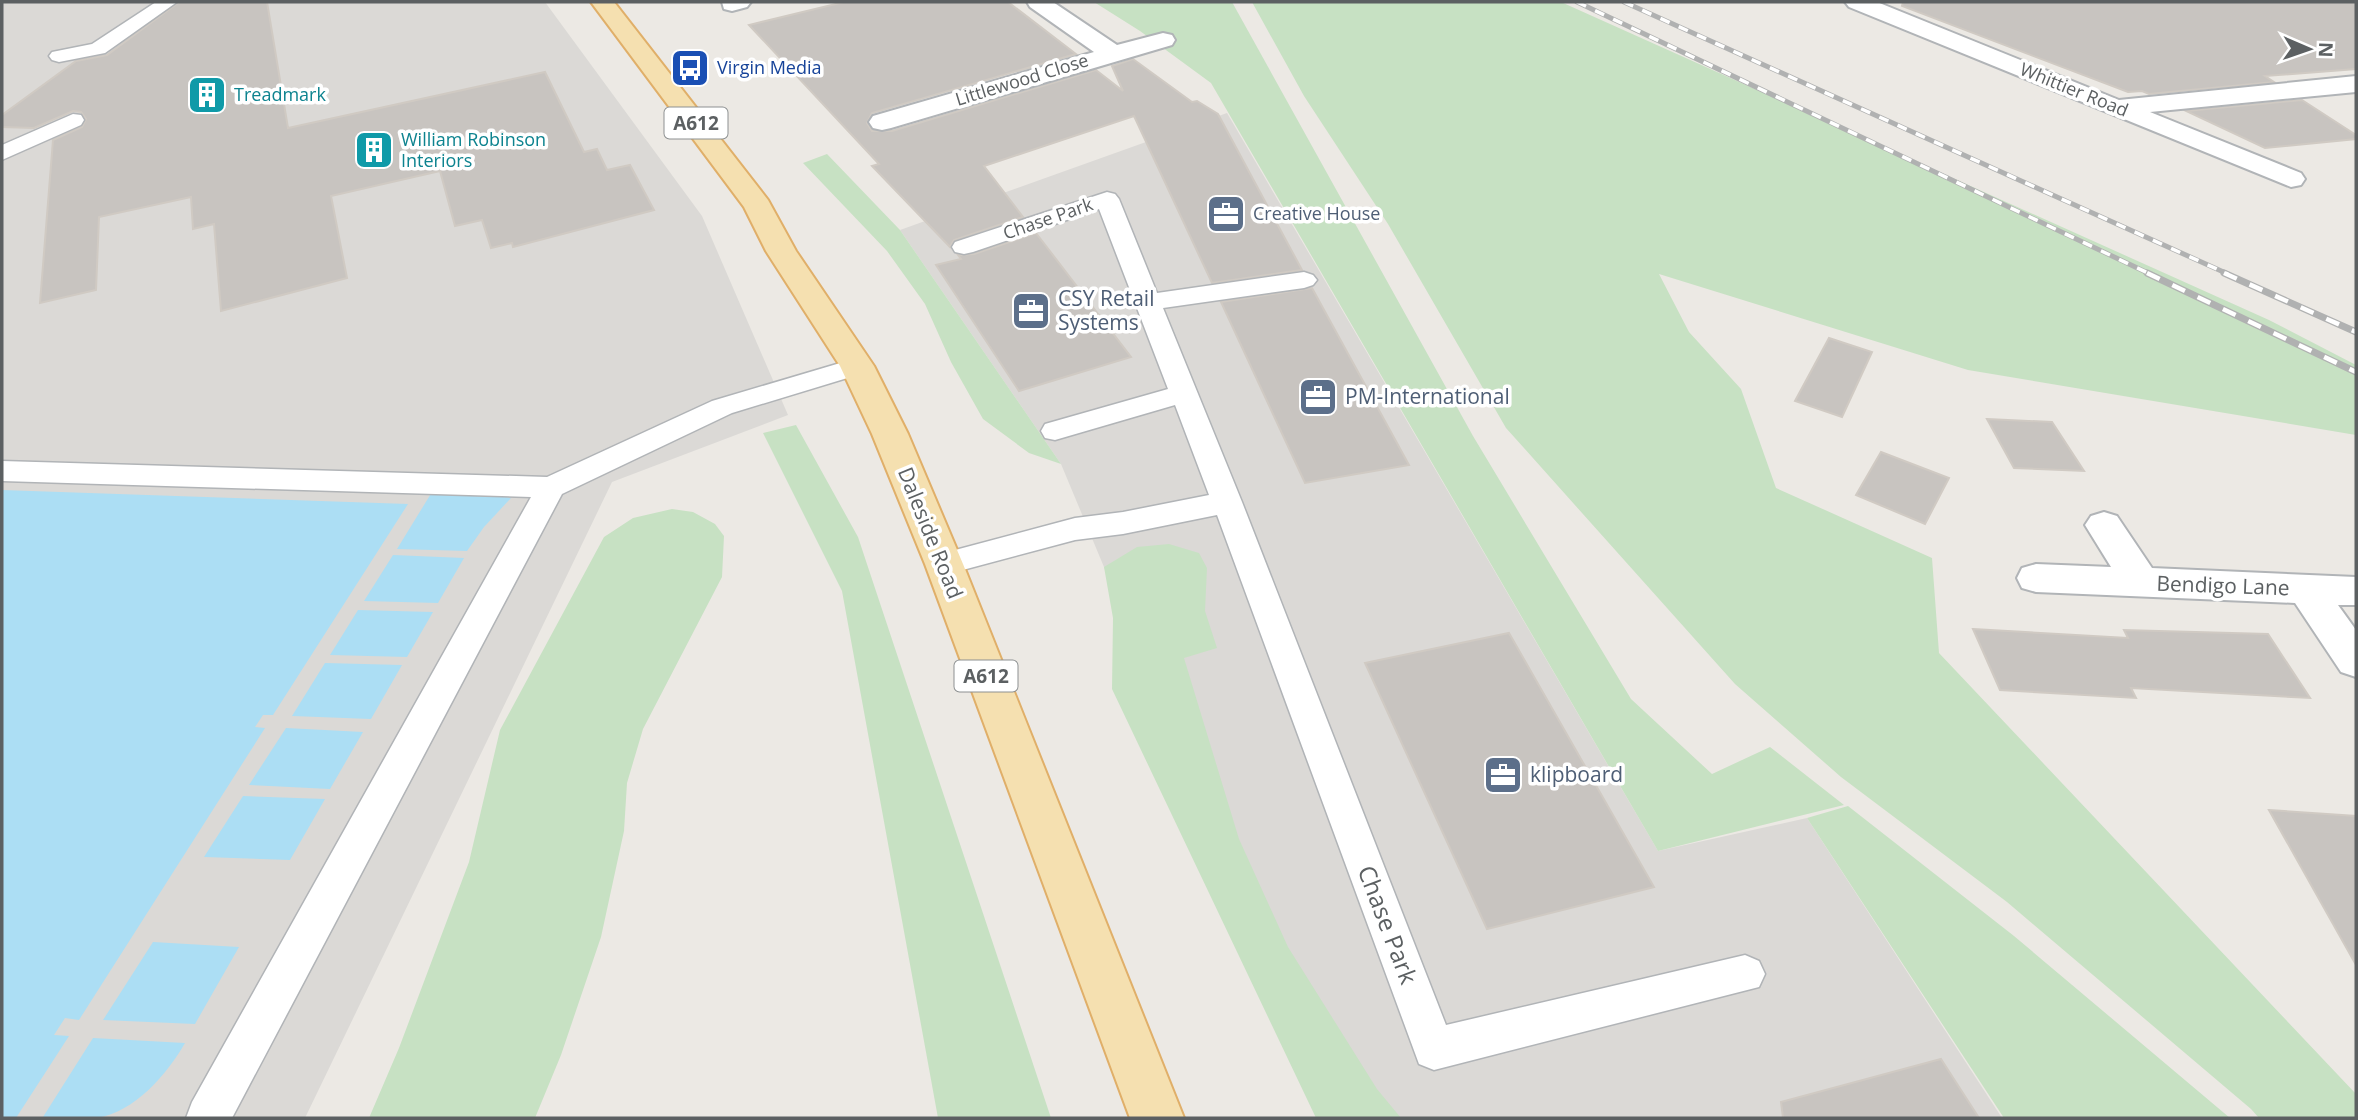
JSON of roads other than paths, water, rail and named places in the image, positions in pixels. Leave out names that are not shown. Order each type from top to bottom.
[{"type":"main road","name":"Daleside Road","points":[[602,2],[758,206],[781,251],[857,366],[890,434],[944,564],[1157,1118]]},
{"type":"street","points":[[1038,2],[1113,54]]},
{"type":"street","name":"Whittier Road","points":[[1857,2],[2291,179]]},
{"type":"street","name":"Littlewood Close","points":[[882,122],[1163,40]]},
{"type":"street","points":[[2116,107],[2356,84]]},
{"type":"street","name":"Bendigo Lane","points":[[2104,525],[2140,582]]},
{"type":"street","name":"Bendigo Lane","points":[[2036,578],[2356,592]]},
{"type":"street","name":"Bendigo Lane","points":[[2306,589],[2356,661]]},
{"type":"lane","points":[[59,55],[98,50],[168,2]]},
{"type":"lane","points":[[2,153],[73,120]]},
{"type":"lane","name":"Chase Park","points":[[964,247],[1107,199],[1227,502],[1434,1049],[1745,974]]},
{"type":"lane","points":[[1148,302],[1304,280]]},
{"type":"lane","points":[[2,471],[551,486],[722,407],[857,366]]},
{"type":"lane","points":[[1055,431],[1184,393]]},
{"type":"lane","points":[[208,1118],[551,486]]},
{"type":"lane","points":[[944,564],[1075,529],[1123,523],[1227,502]]},
{"type":"water","points":[[2,490],[408,504],[273,715],[263,715],[255,727],[265,728],[79,1020],[65,1018],[54,1035],[69,1036],[16,1118],[2,1118]]},
{"type":"water","points":[[432,492],[511,498],[484,527],[467,551],[397,549]]},
{"type":"water","points":[[393,555],[464,558],[438,603],[364,601]]},
{"type":"water","points":[[358,610],[433,612],[407,657],[330,655]]},
{"type":"water","points":[[325,663],[402,665],[371,719],[292,716]]},
{"type":"water","points":[[286,728],[363,732],[330,789],[249,785]]},
{"type":"water","points":[[243,796],[325,799],[290,860],[204,857]]},
{"type":"water","points":[[153,942],[239,947],[195,1024],[103,1020]]},
{"type":"water","points":[[93,1038],[185,1043],[159,1079],[137,1100],[124,1108],[97,1118],[43,1117]]},
{"type":"railway","points":[[1577,2],[2150,274]]},
{"type":"railway","points":[[1624,2],[2228,274]]},
{"type":"railway","points":[[2147,273],[2356,372]]},
{"type":"railway","points":[[2224,273],[2356,332]]},
{"type":"place","name":"Virgin Media","points":[[690,68]]},
{"type":"place","name":"Treadmark","points":[[207,95]]},
{"type":"place","name":"William Robinson Interiors","points":[[374,150]]},
{"type":"place","name":"Creative House","points":[[1226,214]]},
{"type":"place","name":"CSY Retail Systems","points":[[1031,311]]},
{"type":"place","name":"PM-International","points":[[1318,397]]},
{"type":"place","name":"klipboard","points":[[1503,775]]}]
